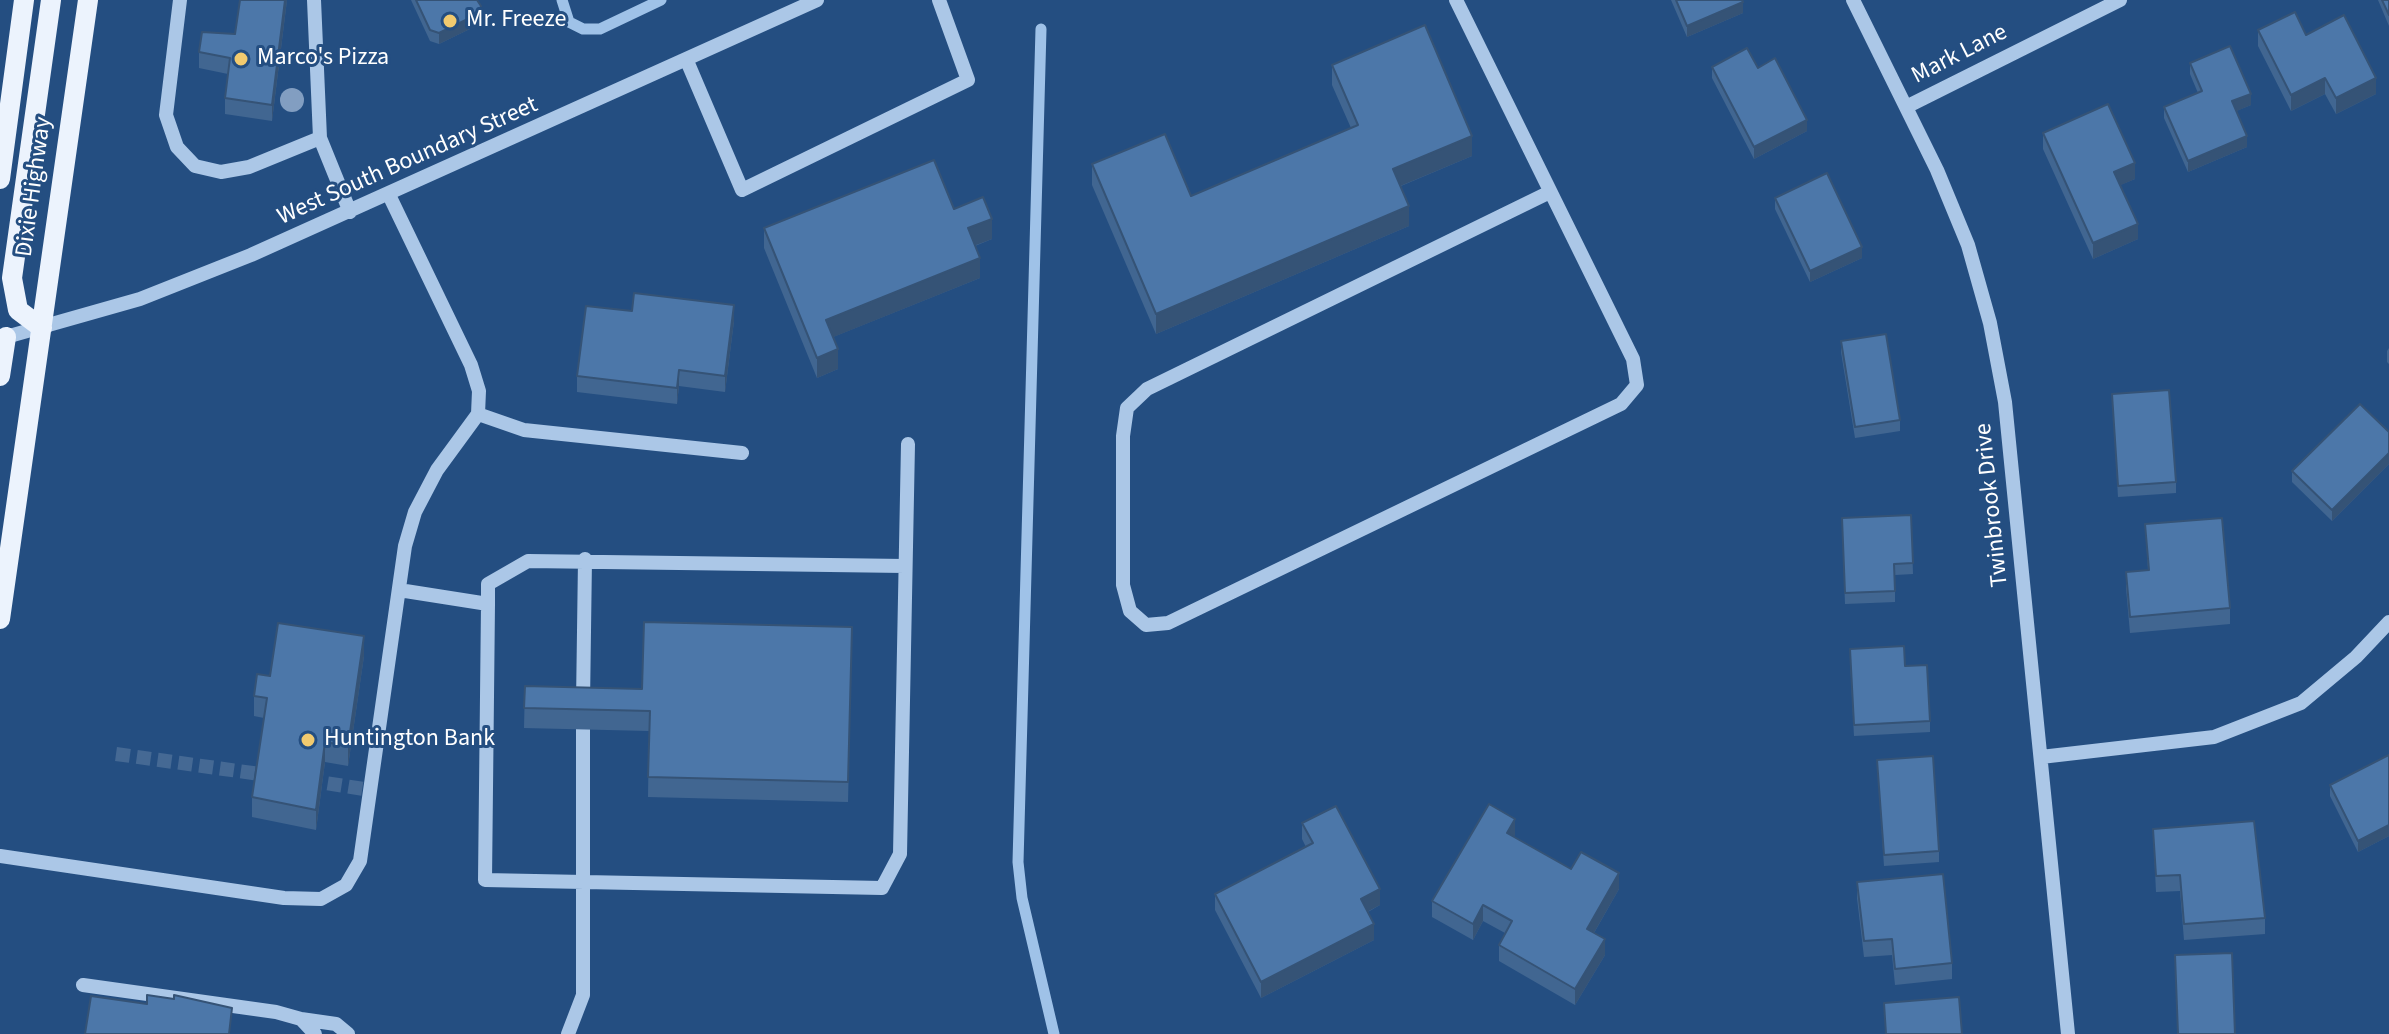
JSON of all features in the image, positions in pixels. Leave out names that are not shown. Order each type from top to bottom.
[{"type":"main road","name":"Dixie Highway","points":[[0,179],[24,0]]},
{"type":"main road","points":[[42,328],[18,310],[12,278],[51,0]]},
{"type":"main road","name":"Dixie Highway","points":[[0,619],[88,0]]},
{"type":"main road","points":[[0,376],[2,338]]},
{"type":"street","points":[[180,0],[166,115],[177,147],[195,166],[221,172],[249,167],[320,138]]},
{"type":"street","points":[[314,0],[320,138],[350,212]]},
{"type":"street","name":"West South Boundary Street","points":[[2,338],[140,299],[350,212],[817,0]]},
{"type":"street","points":[[687,61],[742,190],[968,80],[939,0]]},
{"type":"street","points":[[1456,0],[1633,359],[1637,385],[1621,404],[1168,623],[1146,625],[1130,611],[1123,585],[1123,436],[1127,408],[1147,389],[1550,192]]},
{"type":"street","name":"Twinbrook Drive","points":[[1853,0],[1906,107],[1968,245],[1990,323],[2005,402],[2068,1034]]},
{"type":"street","name":"Mark Lane","points":[[1906,107],[2120,0]]},
{"type":"street","points":[[0,856],[284,898],[321,899],[346,885],[360,861],[399,590],[415,512],[437,470],[478,414],[479,391],[471,365],[389,195]]},
{"type":"street","points":[[478,414],[524,430],[742,453]]},
{"type":"street","points":[[905,566],[585,559],[528,561],[488,584],[485,880],[882,888],[900,854],[908,444]]},
{"type":"street","points":[[583,708],[585,559]]},
{"type":"street","points":[[399,590],[488,604]]},
{"type":"street","points":[[2041,757],[2214,737],[2301,703],[2356,657],[2389,622]]},
{"type":"street","points":[[568,1034],[583,995],[583,729]]},
{"type":"street","points":[[83,985],[276,1012],[336,1024],[348,1034]]},
{"type":"street","points":[[301,1019],[315,1034]]},
{"type":"building","name":"Marco's Pizza","points":[[240,0],[285,0],[272,105],[225,98],[230,58],[199,52],[202,32],[235,34]]},
{"type":"building","name":"Mr. Freeze","points":[[416,0],[477,0],[481,6],[478,14],[439,33],[430,30]]},
{"type":"building","points":[[1676,0],[1742,0],[1743,2],[1687,26]]},
{"type":"building","points":[[2382,0],[2389,0],[2389,15]]},
{"type":"building","points":[[2295,12],[2306,35],[2344,15],[2376,78],[2336,98],[2325,78],[2291,95],[2258,30]]},
{"type":"building","points":[[1425,25],[1472,136],[1393,169],[1409,206],[1156,314],[1092,164],[1165,134],[1191,196],[1358,125],[1332,65]]},
{"type":"building","points":[[2230,46],[2251,94],[2232,101],[2247,136],[2188,161],[2164,107],[2202,91],[2190,63]]},
{"type":"building","points":[[1747,48],[1758,68],[1775,58],[1807,120],[1754,147],[1712,67]]},
{"type":"building","points":[[2108,104],[2135,163],[2114,172],[2138,224],[2093,243],[2043,133]]},
{"type":"building","points":[[934,160],[954,209],[983,197],[992,219],[968,228],[980,258],[826,320],[838,349],[817,358],[764,228]]},
{"type":"building","points":[[1827,173],[1862,247],[1810,271],[1775,198]]},
{"type":"building","points":[[634,293],[734,305],[725,376],[679,370],[677,388],[577,376],[586,306],[632,311]]},
{"type":"building","points":[[1886,334],[1900,420],[1855,427],[1841,341]]},
{"type":"building","points":[[2169,390],[2176,482],[2118,486],[2112,394]]},
{"type":"building","points":[[2360,404],[2389,432],[2389,453],[2332,510],[2292,471]]},
{"type":"building","points":[[1911,515],[1913,563],[1894,564],[1895,591],[1845,593],[1842,518]]},
{"type":"building","points":[[2222,518],[2230,608],[2130,617],[2126,572],[2149,570],[2145,524]]},
{"type":"building","points":[[644,622],[852,627],[848,782],[648,777],[650,711],[524,708],[525,686],[642,689]]},
{"type":"building","name":"Huntington Bank","points":[[278,623],[364,636],[348,746],[325,742],[316,810],[252,797],[267,698],[254,696],[257,674],[270,676]]},
{"type":"building","points":[[1904,646],[1905,666],[1927,665],[1930,721],[1854,725],[1850,649]]},
{"type":"building","points":[[2389,755],[2389,825],[2358,841],[2330,785]]},
{"type":"building","points":[[1933,756],[1939,851],[1884,855],[1877,760]]},
{"type":"building","points":[[1489,804],[1515,819],[1507,833],[1571,869],[1581,852],[1619,873],[1587,929],[1605,939],[1575,989],[1499,945],[1512,921],[1483,905],[1473,924],[1432,901]]},
{"type":"building","points":[[1336,806],[1380,889],[1361,899],[1374,924],[1261,982],[1215,894],[1313,843],[1302,823]]},
{"type":"building","points":[[2254,821],[2265,918],[2184,924],[2180,875],[2156,876],[2153,829]]},
{"type":"building","points":[[1943,874],[1952,963],[1895,969],[1892,939],[1864,941],[1857,882]]},
{"type":"building","points":[[2232,953],[2235,1034],[2178,1034],[2175,955]]},
{"type":"building","points":[[147,995],[174,999],[174,995],[232,1008],[229,1034],[85,1034],[91,996],[147,1004]]},
{"type":"building","points":[[1959,997],[1962,1034],[1886,1034],[1884,1003]]},
{"type":"waterway","points":[[562,0],[569,22],[583,29],[600,29],[661,0]]},
{"type":"waterway","points":[[1041,29],[1018,862],[1022,898],[1054,1034]]},
{"type":"tunnel","points":[[116,754],[274,776]]},
{"type":"tunnel","points":[[307,780],[370,790]]},
{"type":"place","name":"Mr. Freeze","points":[[450,21]]},
{"type":"place","name":"Marco's Pizza","points":[[241,59]]},
{"type":"place","name":"Huntington Bank","points":[[308,740]]}]
